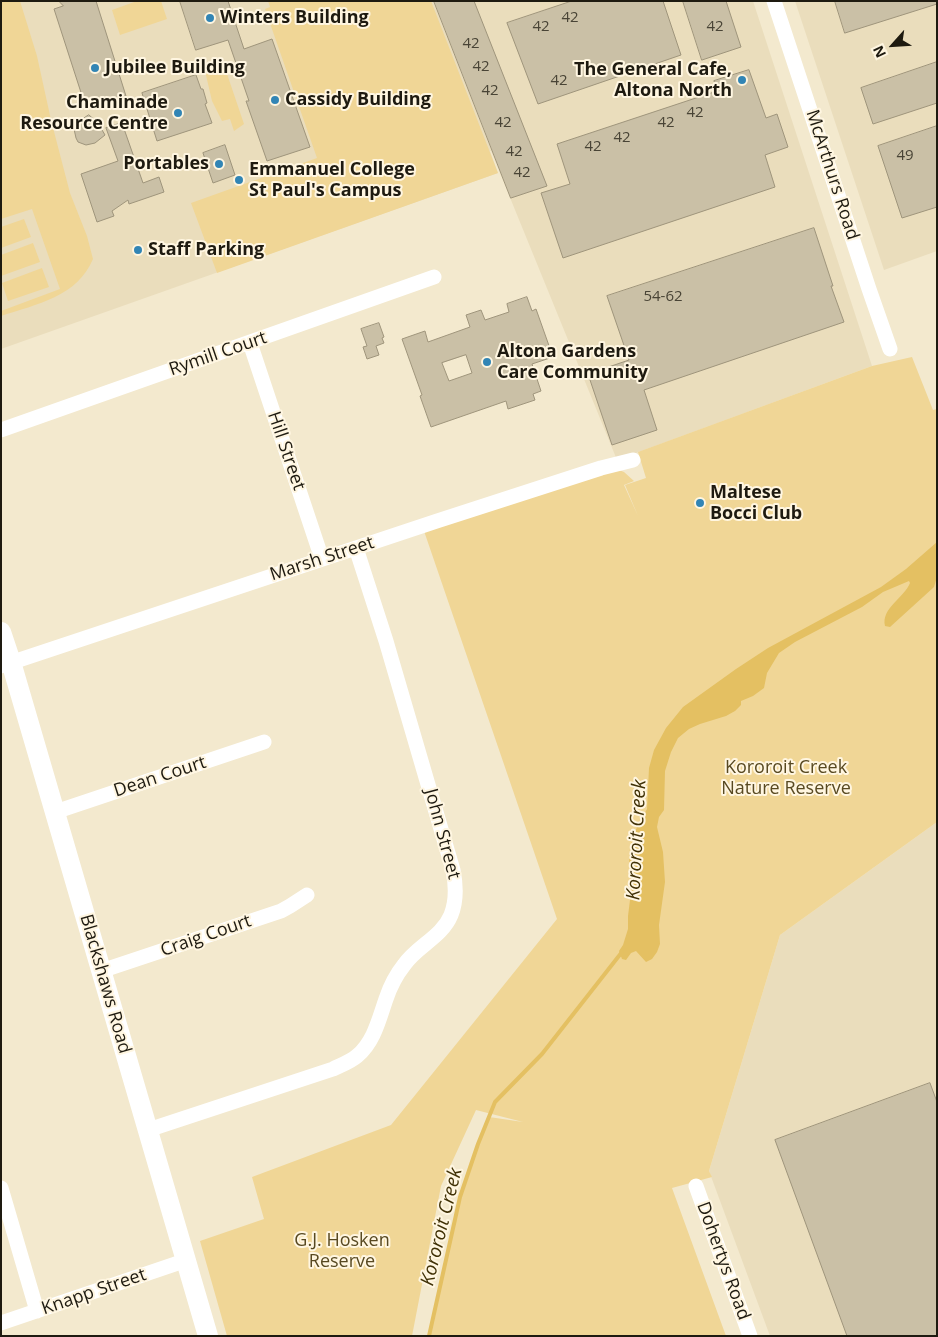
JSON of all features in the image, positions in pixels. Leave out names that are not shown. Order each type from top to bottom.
[{"type":"main road","name":"Blackshaws Road","points":[[1,632],[6,664],[55,812],[208,1336]]},
{"type":"street","name":"McArthurs Road","points":[[774,1],[890,349]]},
{"type":"street","name":"Rymill Court","points":[[1,430],[434,277]]},
{"type":"street","name":"Hill Street","points":[[250,343],[322,559]]},
{"type":"street","name":"Marsh Street","points":[[6,664],[592,471],[633,460]]},
{"type":"street","name":"John Street","points":[[148,1130],[333,1069],[358,1055],[373,1035],[390,988],[404,963],[434,937],[451,916],[456,888],[453,870],[386,640],[356,548]]},
{"type":"street","name":"Dean Court","points":[[55,812],[264,742]]},
{"type":"street","name":"Craig Court","points":[[101,971],[281,911],[307,895]]},
{"type":"street","name":"Dohertys Road","points":[[696,1186],[750,1336]]},
{"type":"street","points":[[1,1188],[37,1311]]},
{"type":"street","name":"Knapp Street","points":[[1,1322],[187,1260]]},
{"type":"shaded area","points":[[1,1],[753,1],[872,366],[617,460],[491,151],[498,173],[1,349]]},
{"type":"shaded area","points":[[795,1],[937,1],[937,251],[884,270]]},
{"type":"shaded area","points":[[937,822],[937,1336],[770,1336],[709,1171],[780,935]]},
{"type":"green space","points":[[1,1],[20,1],[37,56],[70,193],[87,236],[93,259],[86,272],[66,291],[42,303],[1,316],[1,311],[60,289],[32,209],[1,219]]},
{"type":"green space","points":[[137,1],[161,1],[167,19],[120,35],[112,10]]},
{"type":"green space","points":[[268,1],[431,1],[498,173],[217,273],[191,203],[317,158],[265,9],[270,7]]},
{"type":"green space","points":[[224,65],[244,124],[234,131],[230,119],[222,121],[212,101],[205,71]]},
{"type":"green space","points":[[24,219],[31,237],[1,248],[1,227]]},
{"type":"green space","points":[[33,243],[40,262],[1,276],[1,255]]},
{"type":"green space","points":[[42,268],[49,287],[8,301],[2,283]]},
{"type":"green space","points":[[912,357],[933,410],[937,409],[937,822],[780,935],[709,1171],[712,1177],[672,1188],[726,1336],[429,1336],[460,1197],[489,1117],[523,1122],[476,1110],[441,1186],[412,1336],[227,1336],[200,1241],[264,1219],[252,1177],[391,1125],[557,919],[424,531],[614,468],[624,472],[634,481],[624,485],[638,516],[625,485],[646,478],[638,452],[872,366]]},
{"type":"water","name":"Kororoit Creek","points":[[937,542],[937,577],[934,587],[890,627],[885,626],[886,614],[907,588],[910,583],[909,581],[883,592],[862,607],[795,642],[779,653],[767,673],[764,688],[753,696],[741,701],[741,705],[735,711],[689,729],[678,738],[665,771],[664,810],[659,817],[657,827],[663,852],[665,882],[659,925],[660,944],[652,959],[646,962],[636,951],[631,953],[626,960],[622,959],[619,951],[628,929],[631,892],[629,856],[631,843],[647,809],[649,768],[654,750],[666,728],[683,707],[736,669],[768,648],[881,587],[906,569]]},
{"type":"building","name":"Jubilee Building","points":[[59,1],[96,1],[126,96],[86,108],[54,9],[63,6]]},
{"type":"building","name":"Cassidy Building","points":[[180,1],[228,1],[244,49],[272,39],[310,147],[267,161],[246,101],[249,101],[228,40],[196,50]]},
{"type":"building","points":[[434,1],[474,1],[547,186],[511,198]]},
{"type":"building","points":[[572,1],[663,1],[681,55],[538,104],[507,23]]},
{"type":"building","points":[[683,1],[726,1],[741,47],[702,60]]},
{"type":"building","points":[[835,1],[937,1],[937,4],[845,33]]},
{"type":"building","points":[[937,62],[937,103],[873,124],[861,88]]},
{"type":"building","points":[[749,70],[766,118],[777,114],[788,147],[765,155],[775,187],[563,258],[541,193],[570,184],[557,144],[717,91],[714,81]]},
{"type":"building","name":"Chaminade Resource Centre","points":[[196,75],[201,89],[203,89],[207,103],[205,104],[212,123],[157,141],[142,93]]},
{"type":"building","points":[[89,115],[98,123],[105,135],[95,143],[86,145],[78,142],[74,129],[78,122]]},
{"type":"building","points":[[122,123],[143,183],[159,177],[164,192],[129,204],[128,200],[112,211],[114,216],[97,222],[81,174],[118,161],[106,128]]},
{"type":"building","points":[[937,126],[937,207],[902,218],[878,146]]},
{"type":"building","name":"Portables","points":[[225,145],[235,175],[213,183],[203,153]]},
{"type":"building","points":[[814,228],[844,322],[644,390],[657,430],[612,445],[588,374],[629,360],[607,296]]},
{"type":"building","name":"Altona Gardens Care Community","points":[[527,297],[532,311],[536,309],[553,357],[532,364],[541,391],[533,394],[535,400],[508,409],[506,401],[431,427],[402,339],[425,331],[428,342],[470,327],[466,315],[481,310],[485,320],[509,312],[507,304]],"holes":[[[466,355],[472,373],[449,381],[442,363]]]},
{"type":"building","points":[[379,323],[384,343],[376,346],[379,355],[367,359],[363,347],[367,346],[361,329]]},
{"type":"building","points":[[930,1083],[937,1102],[937,1336],[847,1336],[775,1140]]},
{"type":"waterway","name":"Kororoit Creek","points":[[429,1336],[460,1197],[495,1102],[542,1054],[622,952]]},
{"type":"place","name":"Winters Building","points":[[210,18]]},
{"type":"place","name":"Jubilee Building","points":[[95,68]]},
{"type":"place","name":"The General Cafe, Altona North","points":[[742,80]]},
{"type":"place","name":"Cassidy Building","points":[[275,100]]},
{"type":"place","name":"Chaminade Resource Centre","points":[[178,113]]},
{"type":"place","name":"Portables","points":[[219,164]]},
{"type":"place","name":"Emmanuel College St Paul's Campus","points":[[239,180]]},
{"type":"place","name":"Staff Parking","points":[[138,250]]},
{"type":"place","name":"Altona Gardens Care Community","points":[[487,362]]},
{"type":"place","name":"Maltese Bocci Club","points":[[700,503]]},
{"type":"park label","name":"Kororoit Creek Nature Reserve","points":[[786,778]]},
{"type":"park label","name":"G.J. Hosken Reserve","points":[[342,1251]]}]
